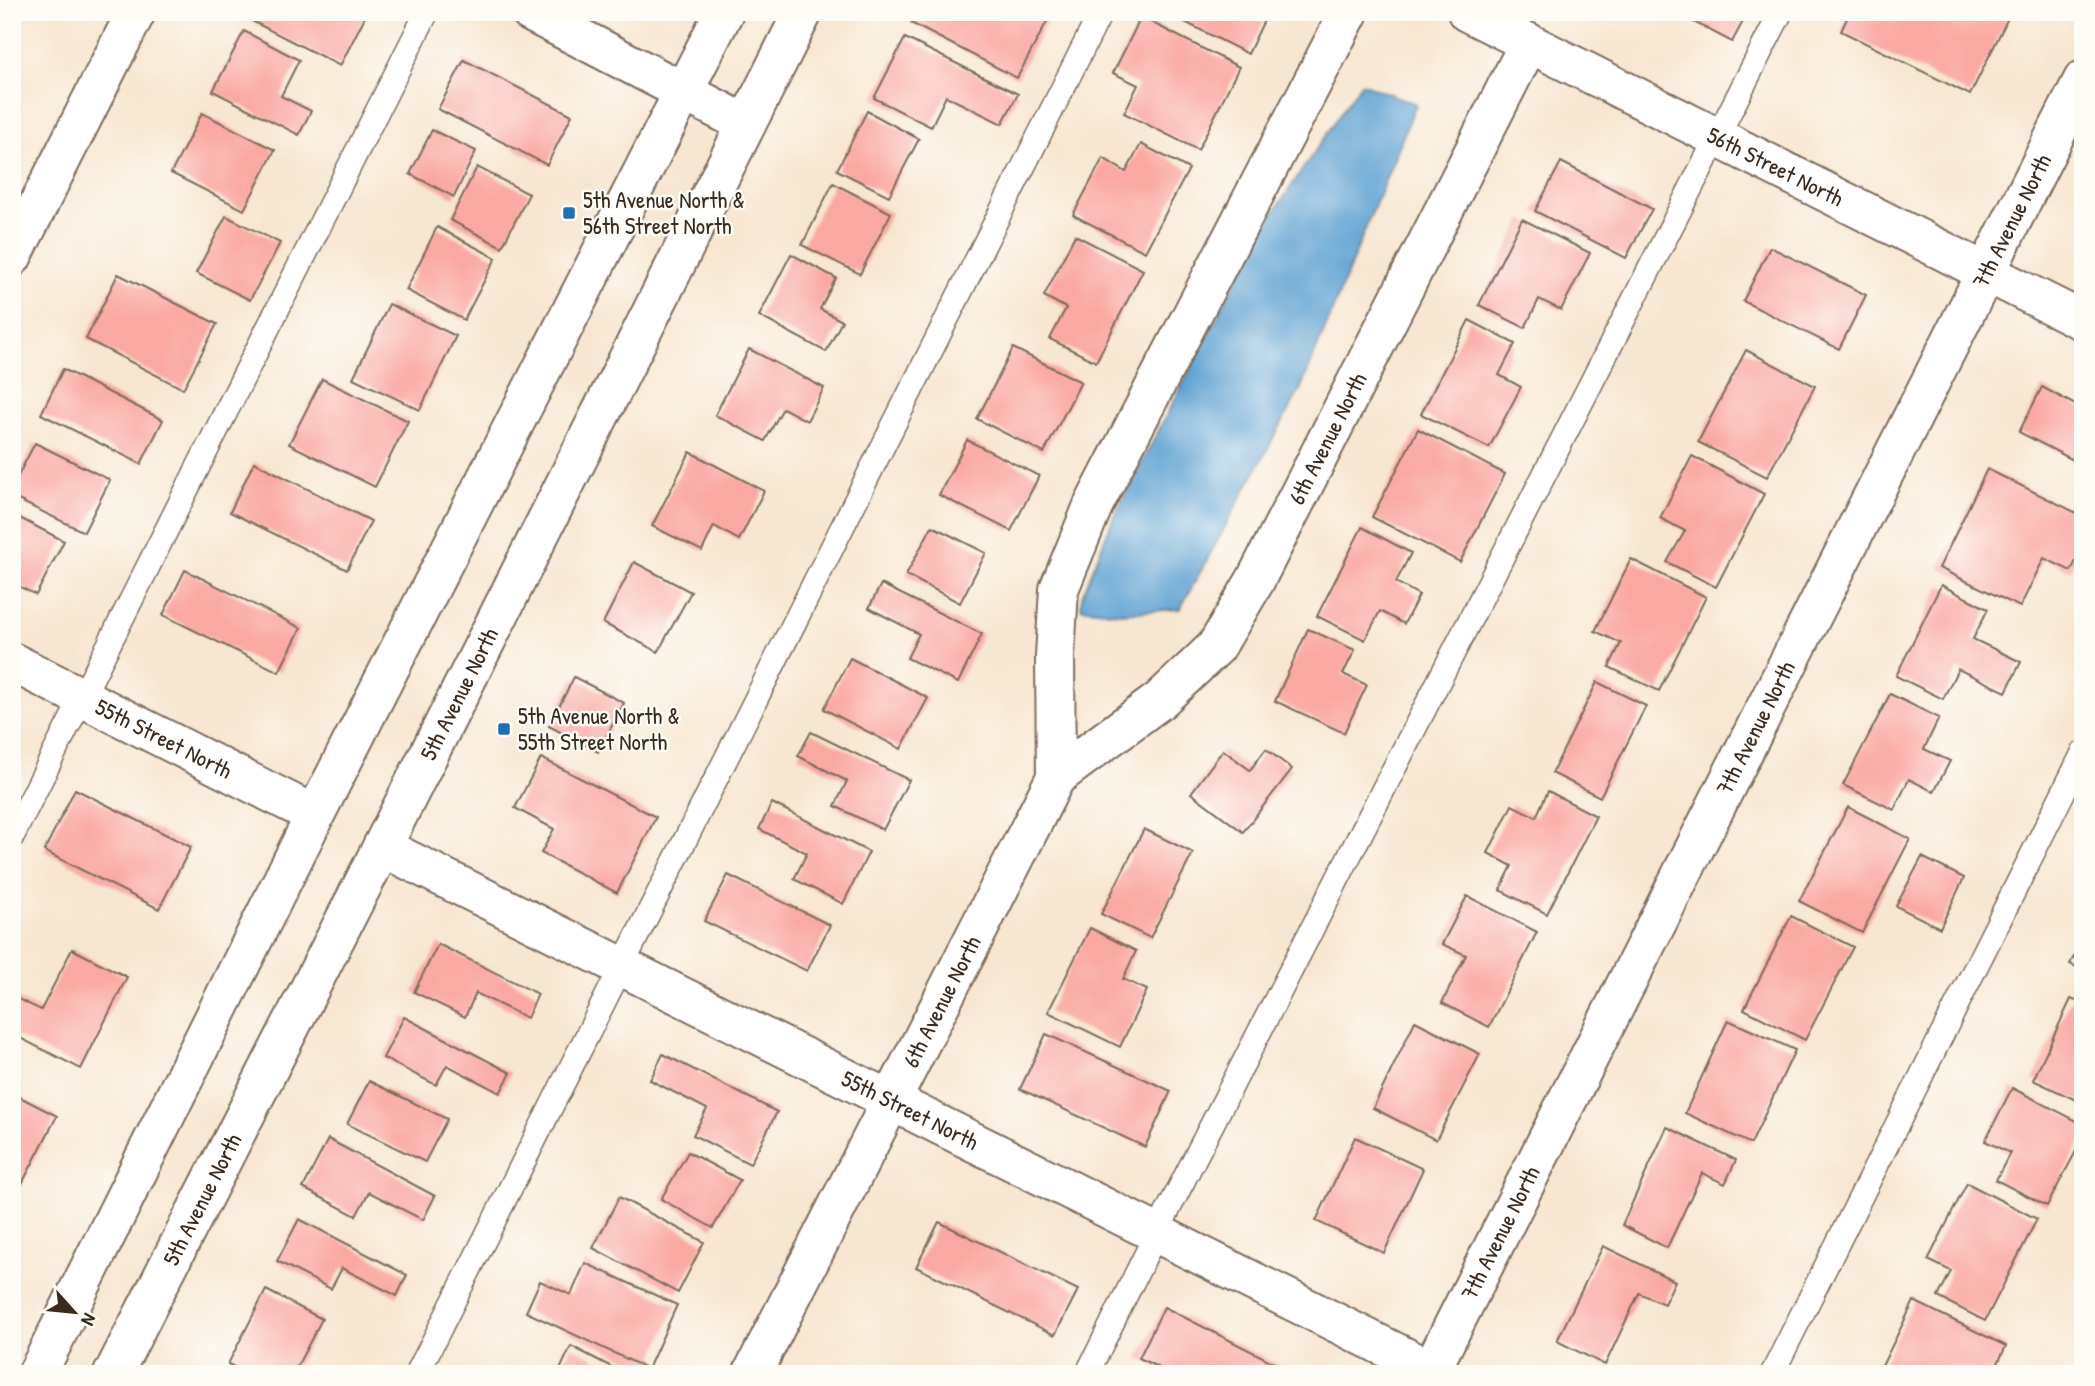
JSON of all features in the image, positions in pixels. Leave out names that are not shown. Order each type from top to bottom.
[{"type":"street","points":[[12,257],[136,12]]},
{"type":"street","points":[[530,12],[746,124]]},
{"type":"street","points":[[37,1374],[315,815],[724,12]]},
{"type":"street","name":"5th Avenue North","points":[[113,1374],[803,12]]},
{"type":"street","name":"6th Avenue North","points":[[1056,777],[1055,656],[1059,589],[1093,506],[1349,12]]},
{"type":"street","name":"56th Street North","points":[[1467,12],[2083,321]]},
{"type":"street","name":"6th Avenue North","points":[[752,1374],[1056,777],[1160,700],[1216,647],[1255,581],[1529,43]]},
{"type":"street","name":"7th Avenue North","points":[[1433,1372],[2083,80]]},
{"type":"street","name":"55th Street North","points":[[12,662],[315,815]]},
{"type":"street","name":"55th Street North","points":[[382,847],[892,1099],[1433,1372]]},
{"type":"lane","points":[[12,837],[427,12]]},
{"type":"lane","points":[[416,1374],[1101,12]]},
{"type":"lane","points":[[1087,1374],[1781,12]]},
{"type":"lane","points":[[1772,1374],[2083,753]]},
{"type":"water","points":[[1361,83],[1416,104],[1301,388],[1180,609],[1119,613],[1081,608],[1082,596],[1114,516],[1266,224]]},
{"type":"building","points":[[251,12],[367,13],[340,66],[248,19]]},
{"type":"building","points":[[916,12],[1052,12],[1017,78],[911,23]]},
{"type":"building","points":[[1165,12],[1268,12],[1248,54]]},
{"type":"building","points":[[1675,12],[1748,12],[1732,42]]},
{"type":"building","points":[[1850,12],[2011,12],[1970,95],[1841,31]]},
{"type":"building","points":[[1141,17],[1239,67],[1198,150],[1124,113],[1138,85],[1113,73]]},
{"type":"building","points":[[244,31],[299,60],[281,96],[311,111],[299,135],[213,91]]},
{"type":"building","points":[[905,38],[1018,94],[1002,124],[946,96],[931,127],[874,98]]},
{"type":"building","points":[[464,60],[572,115],[547,165],[438,109]]},
{"type":"building","points":[[867,111],[919,139],[889,196],[837,170]]},
{"type":"building","points":[[202,113],[275,150],[244,210],[171,173]]},
{"type":"building","points":[[432,130],[476,151],[454,197],[410,174]]},
{"type":"building","points":[[1141,144],[1189,169],[1145,252],[1073,215],[1103,158],[1126,172]]},
{"type":"building","points":[[1561,162],[1652,209],[1626,258],[1535,211]]},
{"type":"building","points":[[477,167],[529,194],[502,247],[450,220]]},
{"type":"building","points":[[833,183],[891,213],[860,274],[802,245]]},
{"type":"building","points":[[226,216],[280,243],[250,300],[196,273]]},
{"type":"building","points":[[1522,219],[1590,253],[1561,310],[1539,299],[1525,328],[1479,305]]},
{"type":"building","points":[[437,227],[496,258],[464,320],[406,290]]},
{"type":"building","points":[[1075,235],[1143,270],[1096,362],[1050,339],[1066,308],[1044,296]]},
{"type":"building","points":[[1770,247],[1866,295],[1839,349],[1743,301]]},
{"type":"building","points":[[791,254],[836,278],[820,309],[842,321],[826,352],[759,316]]},
{"type":"building","points":[[118,274],[217,324],[183,389],[86,339]]},
{"type":"building","points":[[389,304],[456,336],[420,410],[353,378]]},
{"type":"building","points":[[1469,320],[1515,344],[1499,375],[1521,387],[1489,448],[1421,414]]},
{"type":"building","points":[[1013,348],[1081,382],[1044,453],[977,419]]},
{"type":"building","points":[[749,349],[824,388],[807,421],[783,408],[765,441],[715,415]]},
{"type":"building","points":[[1746,350],[1815,386],[1767,477],[1698,442]]},
{"type":"building","points":[[63,369],[163,420],[141,464],[41,414]]},
{"type":"building","points":[[322,379],[408,421],[375,487],[289,444]]},
{"type":"building","points":[[2042,387],[2083,409],[2083,465],[2019,432]]},
{"type":"building","points":[[1418,429],[1505,474],[1460,562],[1372,517]]},
{"type":"building","points":[[967,440],[1039,476],[1011,531],[939,495]]},
{"type":"building","points":[[35,443],[110,480],[84,532],[12,497],[12,487]]},
{"type":"building","points":[[690,452],[764,491],[739,540],[714,526],[702,551],[652,526]]},
{"type":"building","points":[[1692,456],[1764,494],[1716,587],[1667,562],[1685,531],[1660,518]]},
{"type":"building","points":[[254,462],[371,521],[347,570],[230,512]]},
{"type":"building","points":[[1987,469],[2083,516],[2083,547],[2071,571],[2044,558],[2020,607],[1939,568]]},
{"type":"building","points":[[12,514],[64,541],[36,595],[12,583]]},
{"type":"building","points":[[932,526],[986,553],[960,603],[906,575]]},
{"type":"building","points":[[1362,527],[1411,553],[1396,582],[1419,595],[1404,624],[1380,611],[1365,640],[1317,616]]},
{"type":"building","points":[[1631,559],[1706,597],[1659,691],[1609,667],[1621,643],[1595,631]]},
{"type":"building","points":[[634,562],[691,592],[658,652],[603,623]]},
{"type":"building","points":[[185,570],[301,628],[279,672],[163,615]]},
{"type":"building","points":[[881,584],[982,634],[958,683],[907,658],[919,634],[869,608]]},
{"type":"building","points":[[1941,585],[1988,609],[1973,639],[2021,662],[2006,692],[1958,669],[1943,699],[1896,676]]},
{"type":"building","points":[[1308,629],[1355,650],[1343,674],[1367,685],[1344,733],[1275,701]]},
{"type":"building","points":[[850,658],[928,698],[901,749],[824,709]]},
{"type":"building","points":[[574,677],[624,703],[598,752],[549,726]]},
{"type":"building","points":[[1597,682],[1646,706],[1600,797],[1552,773]]},
{"type":"building","points":[[1890,694],[1939,718],[1924,749],[1950,761],[1934,792],[1909,779],[1894,810],[1843,785]]},
{"type":"building","points":[[811,732],[909,780],[883,830],[835,806],[847,781],[798,756]]},
{"type":"building","points":[[1266,749],[1292,769],[1243,832],[1191,793],[1223,750],[1250,770]]},
{"type":"building","points":[[541,758],[656,817],[617,893],[541,853],[554,829],[515,808]]},
{"type":"building","points":[[75,789],[191,847],[159,909],[44,851]]},
{"type":"building","points":[[1548,791],[1596,816],[1547,914],[1500,890],[1512,866],[1488,853],[1512,805],[1536,817]]},
{"type":"building","points":[[772,803],[869,852],[843,904],[794,879],[807,853],[759,829]]},
{"type":"building","points":[[1848,807],[1910,839],[1862,933],[1799,901]]},
{"type":"building","points":[[1144,829],[1193,853],[1150,938],[1101,914]]},
{"type":"building","points":[[1922,857],[1964,878],[1940,928],[1896,906]]},
{"type":"building","points":[[728,875],[830,925],[807,971],[704,921]]},
{"type":"building","points":[[1467,896],[1537,932],[1489,1027],[1442,1003],[1466,955],[1442,944]]},
{"type":"building","points":[[1791,916],[1853,947],[1805,1040],[1744,1009]]},
{"type":"building","points":[[1090,928],[1136,951],[1123,979],[1147,990],[1120,1047],[1048,1012]]},
{"type":"building","points":[[2083,939],[2083,970],[2070,964]]},
{"type":"building","points":[[438,944],[538,994],[527,1018],[476,993],[465,1017],[414,992]]},
{"type":"building","points":[[72,949],[127,977],[81,1069],[12,1034],[14,997],[41,1010]]},
{"type":"building","points":[[2071,999],[2083,1004],[2083,1096],[2080,1102],[2033,1080]]},
{"type":"building","points":[[404,1017],[511,1073],[500,1093],[447,1065],[436,1085],[383,1058]]},
{"type":"building","points":[[1728,1020],[1795,1050],[1751,1144],[1685,1113]]},
{"type":"building","points":[[1415,1021],[1480,1054],[1436,1140],[1373,1108]]},
{"type":"building","points":[[1046,1034],[1171,1091],[1145,1147],[1020,1089]]},
{"type":"building","points":[[663,1054],[777,1112],[750,1164],[693,1135],[707,1109],[650,1080]]},
{"type":"building","points":[[369,1081],[447,1119],[425,1162],[347,1124]]},
{"type":"building","points":[[2012,1088],[2083,1124],[2083,1138],[2047,1206],[1996,1180],[2010,1153],[1985,1141]]},
{"type":"building","points":[[12,1093],[57,1116],[12,1203]]},
{"type":"building","points":[[1667,1127],[1736,1160],[1725,1184],[1702,1173],[1667,1248],[1622,1225]]},
{"type":"building","points":[[1355,1137],[1423,1169],[1384,1253],[1316,1221]]},
{"type":"building","points":[[328,1139],[435,1196],[423,1220],[369,1192],[356,1216],[303,1188]]},
{"type":"building","points":[[688,1152],[740,1180],[713,1228],[661,1199]]},
{"type":"building","points":[[1967,1183],[2037,1219],[1985,1321],[1938,1297],[1951,1271],[1928,1260]]},
{"type":"building","points":[[619,1197],[704,1242],[678,1293],[593,1248]]},
{"type":"building","points":[[299,1219],[407,1275],[397,1296],[342,1268],[331,1289],[277,1261]]},
{"type":"building","points":[[939,1222],[1078,1290],[1055,1335],[916,1267]]},
{"type":"building","points":[[1603,1246],[1675,1281],[1664,1304],[1639,1293],[1605,1365],[1557,1341]]},
{"type":"building","points":[[585,1263],[677,1305],[648,1369],[526,1312],[540,1281],[571,1295]]},
{"type":"building","points":[[266,1290],[322,1319],[293,1374],[248,1374],[228,1364]]},
{"type":"building","points":[[1914,1301],[2006,1346],[1993,1374],[1878,1374]]},
{"type":"building","points":[[1164,1307],[1290,1371],[1289,1374],[1171,1374],[1139,1358]]},
{"type":"building","points":[[571,1346],[625,1374],[558,1374]]},
{"type":"place","name":"5th Avenue North & 56th Street North","points":[[569,213]]},
{"type":"place","name":"5th Avenue North & 55th Street North","points":[[504,729]]}]
